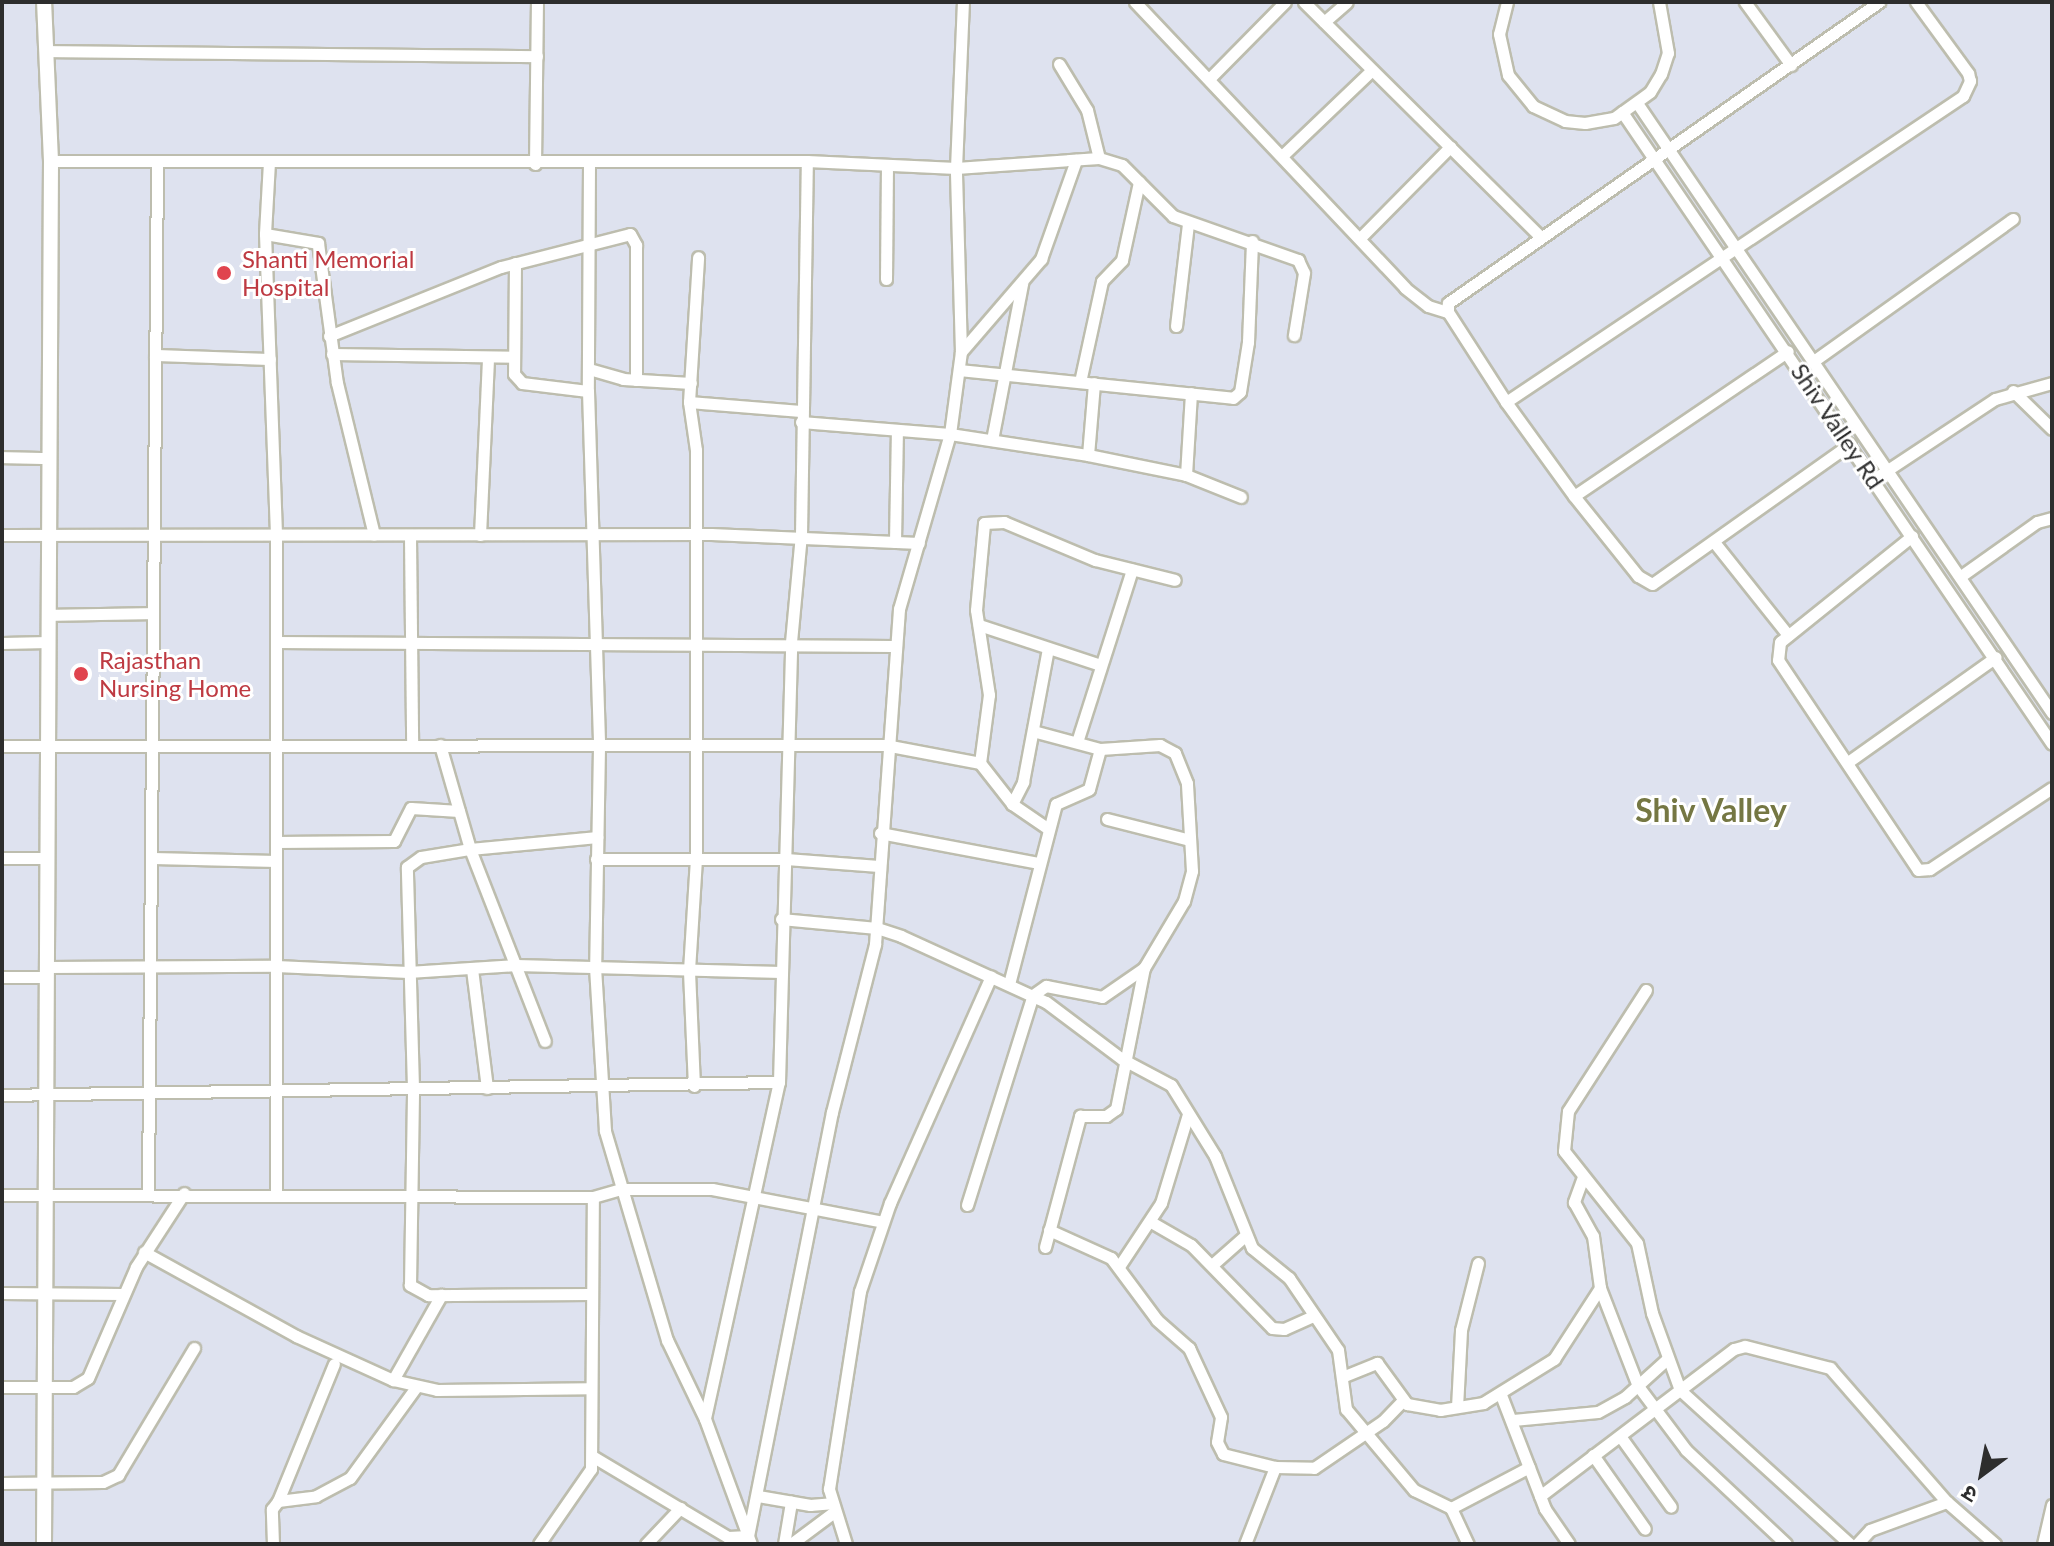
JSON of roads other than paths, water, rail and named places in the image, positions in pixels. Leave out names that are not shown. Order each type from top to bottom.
[{"type":"street","points":[[44,2],[51,161],[47,458],[49,642],[44,1544]]},
{"type":"street","points":[[535,164],[537,2]]},
{"type":"street","points":[[750,1540],[813,1209],[877,928],[893,646],[950,434],[959,370],[956,168],[963,2]]},
{"type":"street","points":[[1135,2],[1361,237],[1416,299],[1448,312],[1506,402],[1574,496],[1638,576],[1652,584],[1850,444]]},
{"type":"street","points":[[1209,79],[1285,2]]},
{"type":"street","points":[[1304,2],[1541,237]]},
{"type":"street","points":[[1324,22],[1347,2]]},
{"type":"street","points":[[1507,2],[1500,52],[1508,75],[1533,106],[1565,121],[1585,123],[1622,112],[1637,103],[1661,74],[1668,53],[1659,2]]},
{"type":"street","points":[[1745,2],[1791,65]]},
{"type":"street","points":[[1448,312],[1453,297],[1673,149],[1879,2]]},
{"type":"street","points":[[1506,402],[1724,258],[1969,89],[1968,73],[1916,2]]},
{"type":"street","points":[[45,51],[537,56]]},
{"type":"street","points":[[1059,64],[1087,110],[1099,158]]},
{"type":"street","points":[[1283,155],[1372,70]]},
{"type":"street","name":"Shiv Valley Rd","points":[[1637,103],[1673,149],[2052,713]]},
{"type":"street","name":"Shiv Valley Rd","points":[[1622,112],[1658,158],[2052,744]]},
{"type":"street","points":[[1361,237],[1450,147]]},
{"type":"street","points":[[51,161],[535,164],[807,161],[956,168],[1099,158],[1122,165],[1173,216],[1188,224],[1252,241],[1302,266],[1294,335]]},
{"type":"street","points":[[961,352],[1022,284],[1051,238],[1076,160]]},
{"type":"street","points":[[705,1419],[779,1082],[781,919],[786,859],[791,642],[801,535],[807,161]]},
{"type":"street","points":[[148,1193],[154,967],[152,534],[157,162]]},
{"type":"street","points":[[269,162],[265,234],[276,537],[276,1193]]},
{"type":"street","points":[[589,164],[588,391],[599,747],[595,967],[605,1131],[667,1340],[705,1419],[750,1540]]},
{"type":"street","points":[[886,279],[887,167]]},
{"type":"street","points":[[1080,382],[1102,281],[1122,260],[1139,182]]},
{"type":"street","points":[[1815,360],[2013,219]]},
{"type":"street","points":[[1176,326],[1188,224]]},
{"type":"street","points":[[265,234],[318,243],[332,354],[374,535]]},
{"type":"street","points":[[329,336],[515,263],[623,234],[635,237],[636,380]]},
{"type":"street","points":[[959,370],[1233,398],[1240,392],[1252,241]]},
{"type":"street","points":[[694,1086],[689,970],[696,860],[696,450],[689,402],[698,257]]},
{"type":"street","points":[[515,263],[514,374],[522,383],[588,391]]},
{"type":"street","points":[[992,440],[1022,284]]},
{"type":"street","points":[[1574,496],[1788,351]]},
{"type":"street","points":[[332,354],[514,357]]},
{"type":"street","points":[[155,355],[270,359]]},
{"type":"street","points":[[480,535],[488,357]]},
{"type":"street","points":[[589,369],[636,380],[691,383]]},
{"type":"street","points":[[1088,455],[1094,383]]},
{"type":"street","points":[[1874,479],[2013,391],[2052,383]]},
{"type":"street","points":[[2013,391],[2052,429]]},
{"type":"street","points":[[1186,475],[1191,393]]},
{"type":"street","points":[[689,402],[897,430],[950,434],[1088,455],[1186,475],[1241,497]]},
{"type":"street","points":[[895,542],[897,430]]},
{"type":"street","points":[[2,457],[47,458]]},
{"type":"street","points":[[1961,576],[2037,522],[2052,518]]},
{"type":"street","points":[[980,763],[989,695],[979,625],[981,528],[990,521],[1132,570],[1175,580]]},
{"type":"street","points":[[2,535],[480,535],[594,538],[694,534],[801,535],[919,543]]},
{"type":"street","points":[[1912,536],[1788,635],[1776,648],[1778,660],[1848,762],[1912,865],[1924,871],[2052,788]]},
{"type":"street","points":[[410,537],[412,745]]},
{"type":"street","points":[[1714,542],[1788,635]]},
{"type":"street","points":[[1077,742],[1132,570]]},
{"type":"street","points":[[48,615],[152,613]]},
{"type":"street","points":[[979,625],[1101,665]]},
{"type":"street","points":[[2,643],[49,642]]},
{"type":"street","points":[[276,642],[791,642],[893,646]]},
{"type":"street","points":[[1012,804],[1023,782],[1048,648]]},
{"type":"street","points":[[1848,762],[1996,657]]},
{"type":"street","points":[[967,1205],[1033,995],[1046,986],[1102,997],[1144,968],[1160,947],[1190,883],[1186,839],[1187,783],[1175,753],[1160,745],[1120,752],[1100,749],[1033,731]]},
{"type":"street","points":[[440,745],[470,849],[545,1041]]},
{"type":"street","points":[[2,746],[885,745],[980,763],[1012,804],[1047,828]]},
{"type":"street","points":[[1009,984],[1047,828],[1060,799],[1089,789],[1100,749]]},
{"type":"street","points":[[276,842],[394,841],[411,808],[459,811]]},
{"type":"street","points":[[1107,819],[1186,839]]},
{"type":"street","points":[[880,833],[1039,863]]},
{"type":"street","points":[[591,1294],[441,1295],[416,1292],[410,1285],[413,1088],[407,867],[421,857],[470,849],[597,837]]},
{"type":"street","points":[[2,858],[48,858]]},
{"type":"street","points":[[153,858],[276,861]]},
{"type":"street","points":[[596,859],[786,859],[879,866]]},
{"type":"street","points":[[781,919],[877,928],[991,976],[1033,995],[1122,1059],[1171,1085],[1230,1187],[1246,1235],[1256,1253],[1289,1278],[1311,1317],[1338,1350],[1343,1402],[1365,1434],[1414,1490],[1451,1508],[1468,1544]]},
{"type":"street","points":[[2,977],[154,967],[276,966],[408,972],[516,965],[781,972]]},
{"type":"street","points":[[1045,1247],[1077,1124],[1085,1113],[1112,1114],[1144,968]]},
{"type":"street","points":[[472,969],[487,1088]]},
{"type":"street","points":[[846,1544],[833,1507],[833,1458],[860,1291],[883,1222],[991,976]]},
{"type":"street","points":[[1646,990],[1568,1111],[1564,1151],[1583,1177],[1611,1204],[1637,1243],[1645,1292],[1680,1390],[1850,1544]]},
{"type":"street","points":[[2,1095],[276,1087],[601,1088],[779,1082]]},
{"type":"street","points":[[1120,1265],[1151,1222],[1188,1114]]},
{"type":"street","points":[[1583,1177],[1574,1202],[1593,1236],[1600,1288],[1638,1386],[1653,1413],[1786,1544]]},
{"type":"street","points":[[2,1195],[276,1193],[409,1200],[593,1197],[621,1189],[712,1189],[883,1222]]},
{"type":"street","points":[[2,1387],[73,1387],[88,1378],[122,1294],[144,1252],[184,1193]]},
{"type":"street","points":[[539,1544],[585,1484],[592,1456],[593,1197]]},
{"type":"street","points":[[1151,1222],[1212,1265],[1272,1328],[1284,1329],[1311,1317]]},
{"type":"street","points":[[1049,1230],[1120,1265],[1157,1320],[1198,1363],[1221,1417],[1218,1450],[1231,1458],[1275,1467],[1314,1468],[1365,1434],[1402,1401]]},
{"type":"street","points":[[1212,1265],[1246,1235]]},
{"type":"street","points":[[144,1252],[296,1336],[393,1380],[416,1387],[590,1388]]},
{"type":"street","points":[[1457,1407],[1461,1330],[1478,1263]]},
{"type":"street","points":[[1342,1377],[1382,1363],[1402,1401],[1422,1409],[1457,1407],[1501,1395],[1561,1353],[1600,1288]]},
{"type":"street","points":[[2,1293],[122,1294]]},
{"type":"street","points":[[393,1380],[441,1295]]},
{"type":"street","points":[[1540,1496],[1680,1390],[1745,1346],[1813,1360],[1844,1380],[1947,1502],[1995,1544]]},
{"type":"street","points":[[2,1483],[103,1482],[118,1475],[194,1348]]},
{"type":"street","points":[[1513,1420],[1598,1412],[1638,1386],[1667,1359]]},
{"type":"street","points":[[273,1544],[272,1509],[334,1364]]},
{"type":"street","points":[[278,1501],[316,1496],[350,1478],[416,1387]]},
{"type":"street","points":[[1501,1395],[1540,1496],[1569,1544]]},
{"type":"street","points":[[1620,1436],[1671,1507]]},
{"type":"street","points":[[1593,1455],[1645,1529]]},
{"type":"street","points":[[592,1456],[728,1537],[750,1540]]},
{"type":"street","points":[[1245,1544],[1275,1467]]},
{"type":"street","points":[[1451,1508],[1529,1467]]},
{"type":"street","points":[[758,1496],[833,1507]]},
{"type":"street","points":[[784,1544],[791,1502]]},
{"type":"street","points":[[1857,1544],[1870,1530],[1947,1502]]},
{"type":"street","points":[[2043,1544],[2052,1505]]},
{"type":"street","points":[[791,1544],[833,1507]]},
{"type":"street","points":[[646,1544],[680,1508]]},
{"type":"place","name":"Shanti Memorial Hospital","points":[[224,273]]},
{"type":"place","name":"Rajasthan Nursing Home","points":[[81,674]]},
{"type":"district","name":"Shiv Valley","points":[[1711,810]]}]
